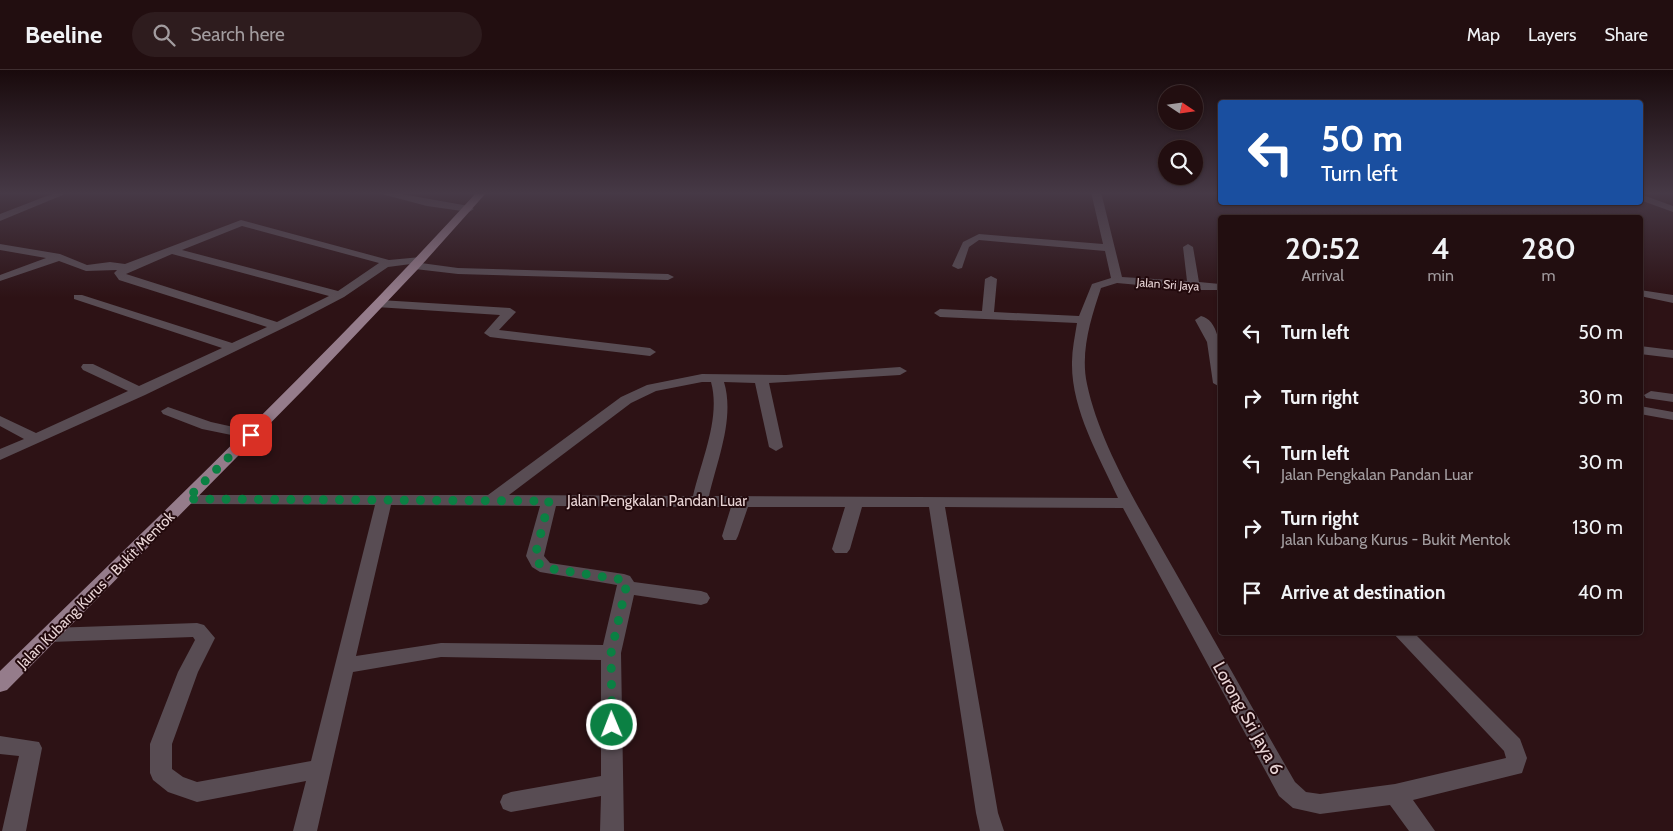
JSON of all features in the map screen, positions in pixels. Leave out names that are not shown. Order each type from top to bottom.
[{"type":"main road","name":"Jalan Kubang Kurus - Bukit Mentok","points":[[0,684],[251,435],[380,304],[452,228]]},
{"type":"street","points":[[230,228],[126,268],[120,273],[123,278],[277,326]]},
{"type":"street","points":[[258,228],[380,259],[385,264]]},
{"type":"street","points":[[1104,228],[1117,280]]},
{"type":"street","points":[[958,266],[965,244],[972,238],[1109,248]]},
{"type":"street","points":[[1188,247],[1194,287]]},
{"type":"street","points":[[0,248],[60,257],[86,268],[110,264],[126,268]]},
{"type":"street","points":[[173,251],[340,295]]},
{"type":"street","points":[[2,278],[60,257]]},
{"type":"street","points":[[0,455],[234,348],[340,295],[385,264],[418,263],[458,271],[668,277]]},
{"type":"street","points":[[988,315],[991,279]]},
{"type":"street","name":"Jalan Sri Jaya","points":[[1117,280],[1194,287],[1218,287]]},
{"type":"street","name":"Lorong Sri Jaya 6","points":[[1117,280],[1093,289],[1084,320],[1078,361],[1080,384],[1085,405],[1128,503],[1287,789],[1301,801],[1315,803],[1394,794],[1514,766],[1518,761],[1517,754],[1512,745],[1404,635]]},
{"type":"street","points":[[1643,294],[1670,298],[1673,309]]},
{"type":"street","points":[[78,297],[150,318],[234,348]]},
{"type":"street","points":[[380,304],[510,312],[490,333],[650,352]]},
{"type":"street","points":[[940,313],[1084,320]]},
{"type":"street","points":[[1201,320],[1211,332],[1216,343],[1218,363]]},
{"type":"street","points":[[1643,350],[1673,354]]},
{"type":"street","points":[[88,367],[140,392]]},
{"type":"street","points":[[492,500],[626,400],[670,382],[716,377],[786,379],[900,371]]},
{"type":"street","points":[[700,502],[720,413],[721,392],[716,377]]},
{"type":"street","points":[[761,378],[776,447]]},
{"type":"street","points":[[1650,394],[1673,398]]},
{"type":"street","points":[[168,411],[206,426],[251,435]]},
{"type":"street","points":[[1643,411],[1673,416]]},
{"type":"street","points":[[0,420],[36,439]]},
{"type":"street","name":"Jalan Pengkalan Pandan Luar","points":[[187,499],[1128,503]]},
{"type":"street","points":[[305,831],[384,500]]},
{"type":"street","points":[[549,501],[535,556],[538,563],[546,568],[624,580],[628,587],[611,653],[612,831]]},
{"type":"street","points":[[730,536],[741,502]]},
{"type":"street","points":[[841,550],[856,502]]},
{"type":"street","points":[[936,502],[987,813],[992,831]]},
{"type":"street","points":[[628,587],[701,598]]},
{"type":"street","points":[[50,635],[197,630],[205,638],[188,672],[161,744],[161,773],[176,785],[197,792],[321,769]]},
{"type":"street","points":[[343,666],[371,664],[442,650],[611,653]]},
{"type":"street","points":[[0,745],[31,748],[14,831]]},
{"type":"street","points":[[511,802],[613,784]]},
{"type":"street","points":[[1394,794],[1423,831]]},
{"type":"route","points":[[251,435],[187,499],[549,501],[535,556],[538,563],[546,568],[624,580],[627,583],[628,587],[611,653],[612,725]]}]
